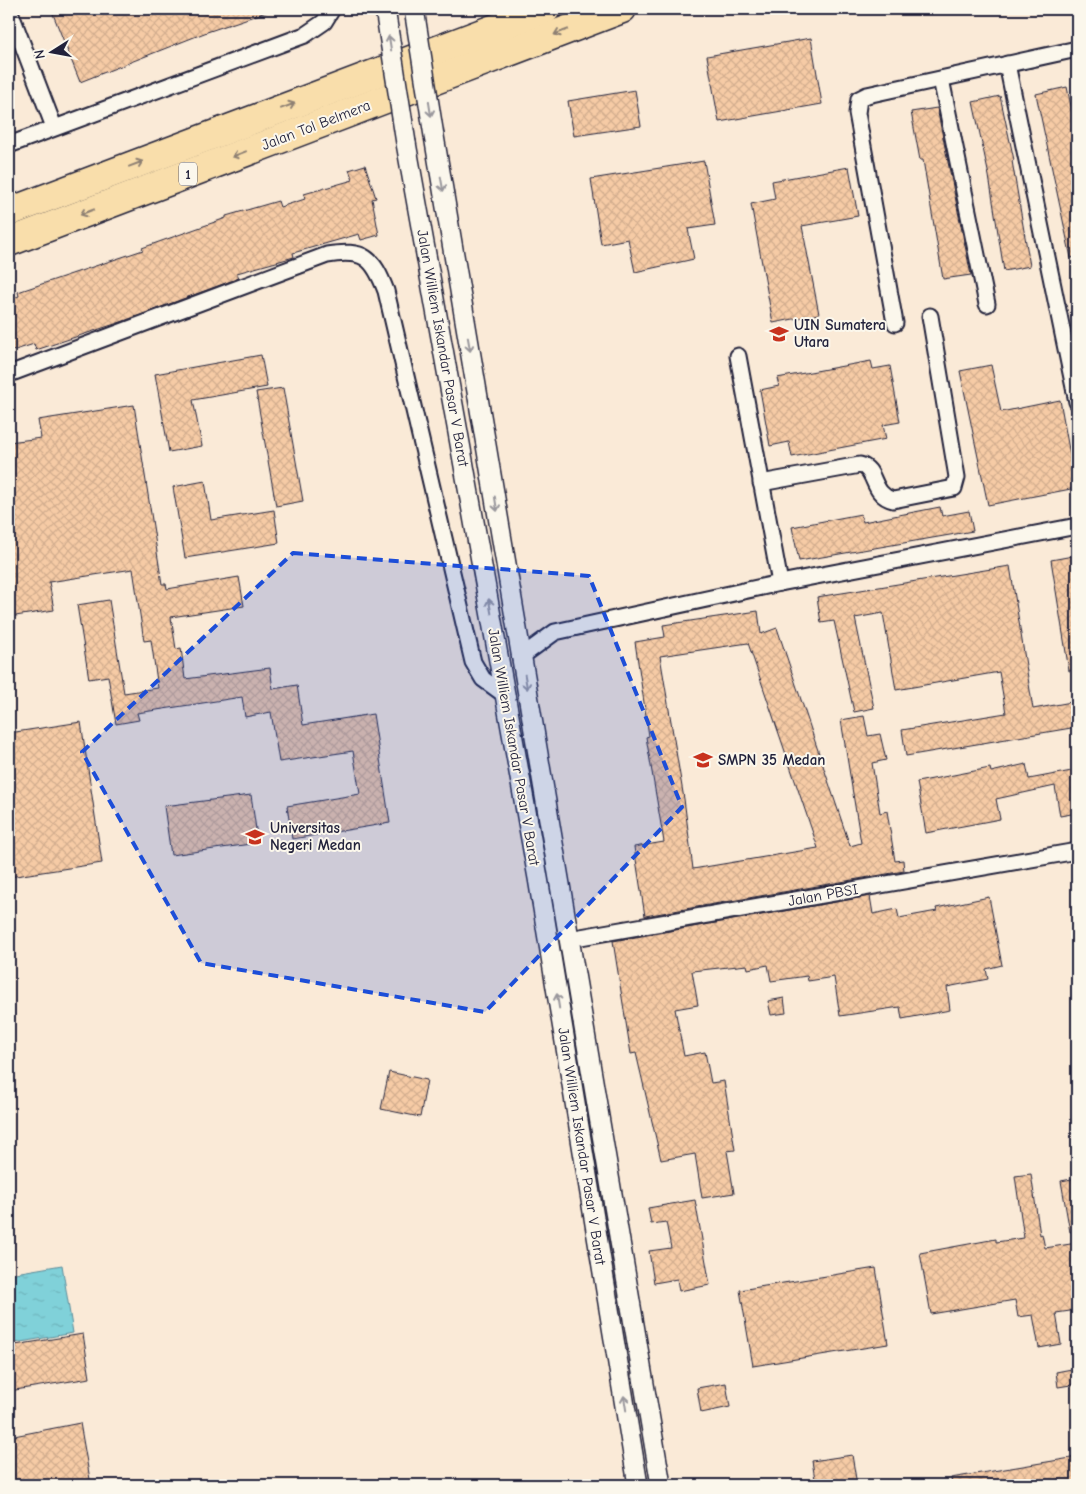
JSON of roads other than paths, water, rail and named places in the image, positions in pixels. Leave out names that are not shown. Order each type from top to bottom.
[{"type":"highway","name":"Jalan Tol Belmera","points":[[9,212],[546,9]]},
{"type":"highway","name":"Jalan Tol Belmera","points":[[9,242],[622,9]]},
{"type":"street","points":[[9,9],[54,127]]},
{"type":"street","points":[[9,145],[305,35],[324,22],[332,9]]},
{"type":"street","name":"Jalan Williem Iskandar Pasar V Barat","points":[[384,9],[406,143],[506,695],[638,1485]]},
{"type":"street","name":"Jalan Williem Iskandar Pasar V Barat","points":[[414,9],[661,1485]]},
{"type":"street","points":[[895,323],[862,146],[857,104],[866,95],[1077,49]]},
{"type":"street","points":[[1007,64],[1077,402]]},
{"type":"street","points":[[941,79],[986,304]]},
{"type":"street","points":[[9,374],[328,255],[346,252],[364,255],[373,264],[386,291],[473,662],[483,679],[506,695]]},
{"type":"street","points":[[762,483],[860,465],[870,472],[881,495],[893,500],[954,488],[958,477],[930,316]]},
{"type":"street","points":[[738,356],[780,583]]},
{"type":"street","points":[[522,656],[555,632],[780,583],[1077,526]]},
{"type":"street","name":"Jalan PBSI","points":[[569,939],[1077,851]]},
{"type":"street","points":[[594,1215],[615,1211]]},
{"type":"street","points":[[631,1439],[653,1435]]},
{"type":"water","points":[[62,1265],[73,1333],[9,1344],[9,1274]]},
{"type":"place","name":"UIN Sumatera Utara","points":[[779,334]]},
{"type":"place","name":"SMPN 35 Medan","points":[[703,760]]},
{"type":"place","name":"Universitas Negeri Medan","points":[[255,837]]}]
